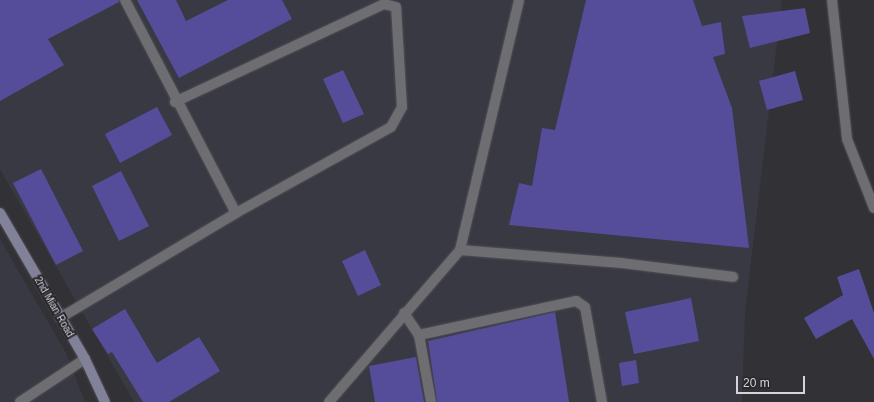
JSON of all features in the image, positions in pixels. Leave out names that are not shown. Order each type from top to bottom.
[{"type":"main road","name":"2nd Mian Road","points":[[0,214],[85,359],[105,402]]},
{"type":"street","points":[[125,0],[175,102],[236,213]]},
{"type":"street","points":[[832,0],[847,139],[874,208]]},
{"type":"street","points":[[329,402],[404,313],[460,250],[519,1]]},
{"type":"street","points":[[60,318],[236,213],[391,127],[402,107],[396,7],[384,4],[175,102]]},
{"type":"street","points":[[460,250],[621,263],[733,277]]},
{"type":"street","points":[[419,335],[576,302],[585,307],[602,402]]},
{"type":"street","points":[[404,313],[419,335],[431,402]]},
{"type":"street","points":[[20,402],[85,359]]},
{"type":"shaded area","points":[[0,0],[782,0],[745,313],[742,402],[134,402],[0,169]]},
{"type":"shaded area","points":[[0,239],[66,353],[85,402],[0,402]]},
{"type":"building","points":[[0,0],[119,0],[119,2],[48,39],[64,65],[0,101]]},
{"type":"building","points":[[137,0],[176,0],[186,21],[228,0],[282,0],[292,19],[179,78]]},
{"type":"building","points":[[586,0],[693,0],[702,26],[721,22],[725,54],[713,57],[732,108],[749,248],[509,225],[519,183],[532,186],[542,128],[555,130]]},
{"type":"building","points":[[805,8],[810,33],[750,48],[742,16]]},
{"type":"building","points":[[343,70],[364,114],[343,123],[323,79]]},
{"type":"building","points":[[795,71],[803,100],[767,110],[759,81]]},
{"type":"building","points":[[157,107],[172,135],[120,163],[105,134]]},
{"type":"building","points":[[41,169],[83,251],[56,265],[13,183]]},
{"type":"building","points":[[121,171],[149,226],[119,241],[92,186]]},
{"type":"building","points":[[365,250],[381,285],[358,296],[342,261]]},
{"type":"building","points":[[859,269],[874,313],[874,359],[852,319],[816,339],[804,318],[843,295],[837,277]]},
{"type":"building","points":[[691,298],[699,341],[634,354],[625,312]]},
{"type":"building","points":[[125,309],[157,363],[199,337],[220,371],[169,402],[143,402],[112,352],[108,354],[92,329]]},
{"type":"building","points":[[555,312],[569,402],[437,402],[428,341]]},
{"type":"building","points":[[416,357],[424,402],[375,402],[369,366]]},
{"type":"building","points":[[636,360],[639,383],[622,386],[619,363]]}]
